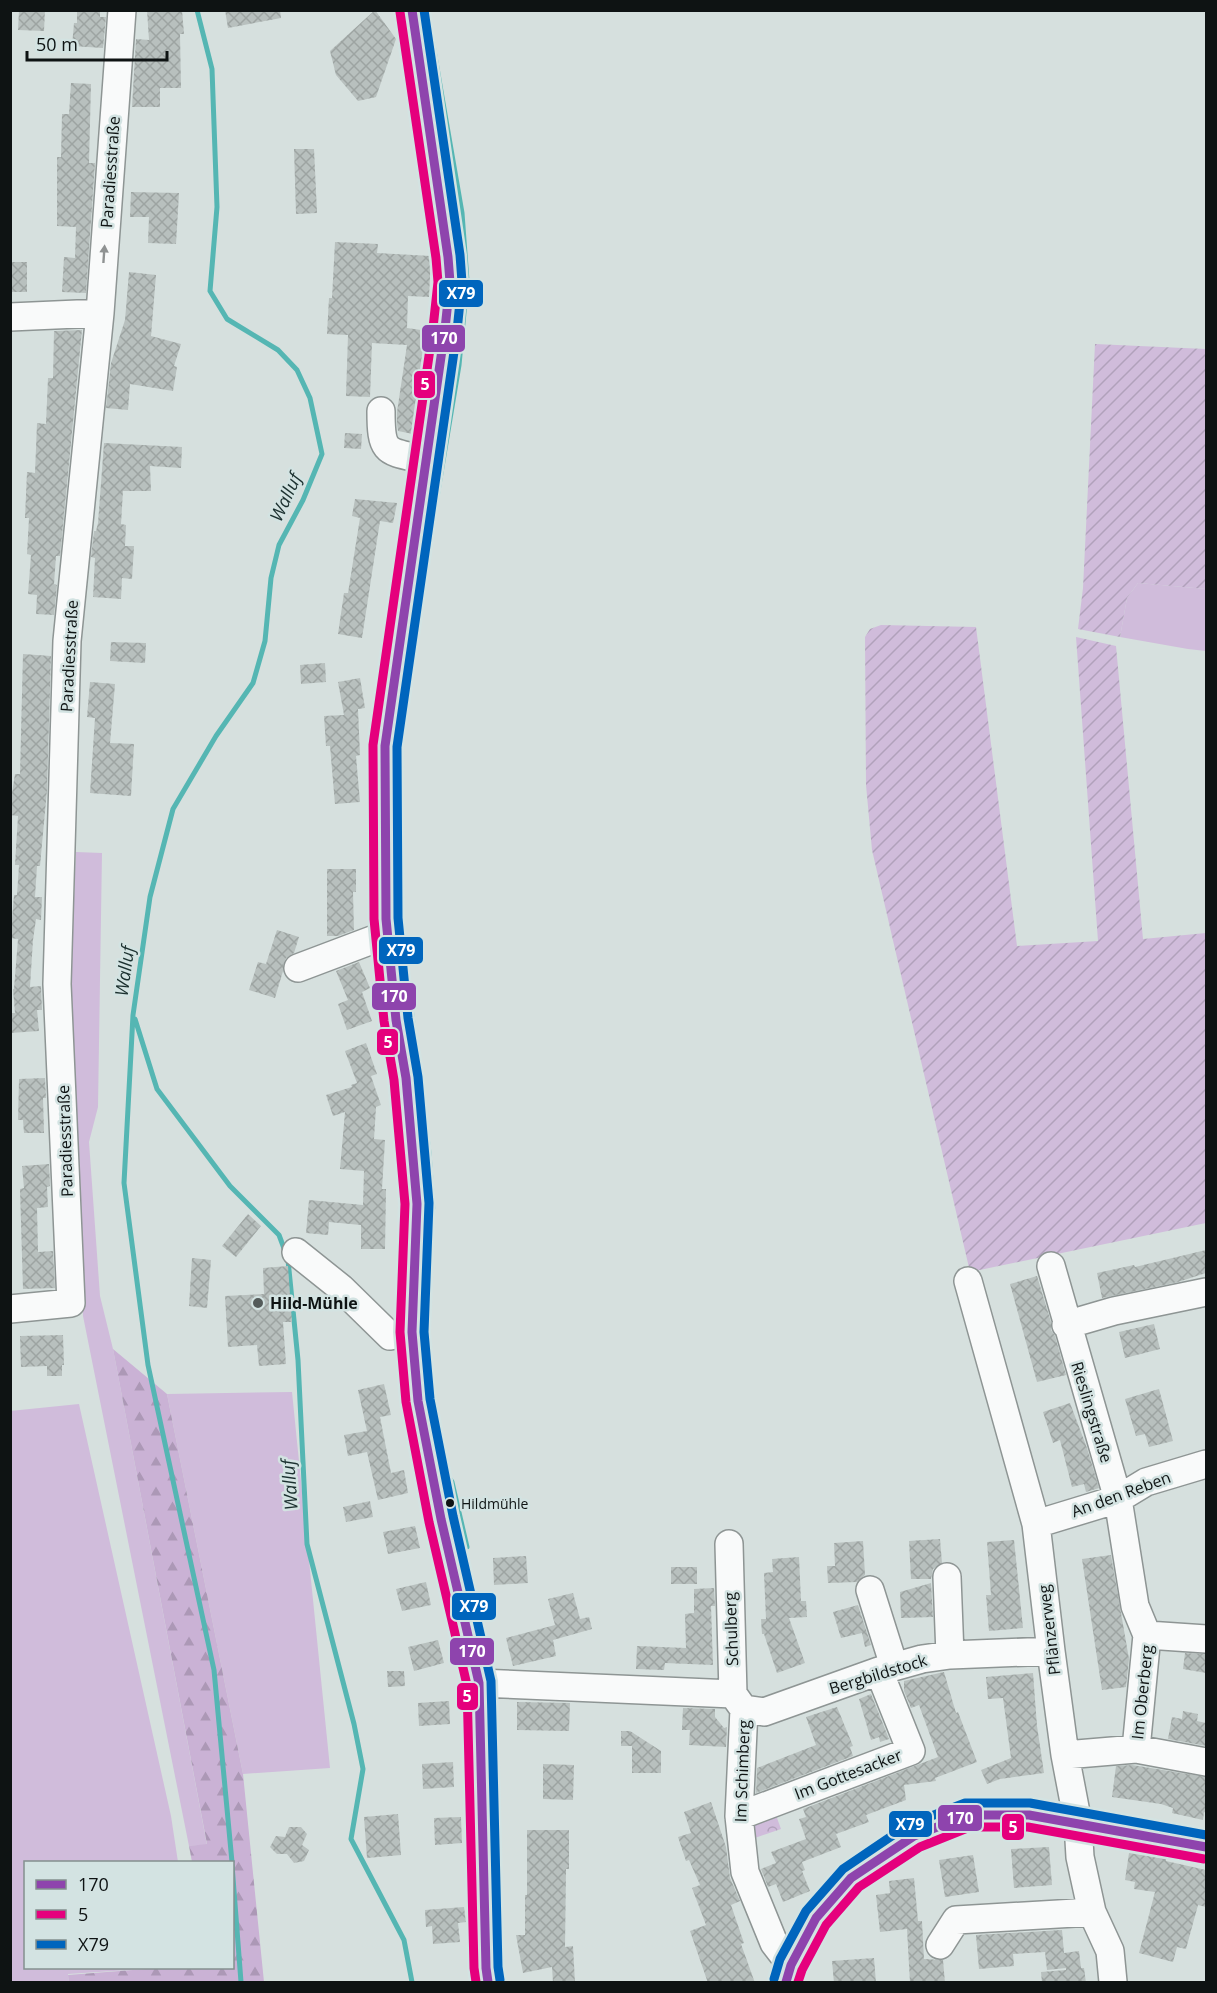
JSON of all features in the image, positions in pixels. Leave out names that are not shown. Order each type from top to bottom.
[{"type":"street","name":"Paradiesstraße","points":[[10,1309],[71,1303],[57,984],[67,641],[100,312],[122,10]]},
{"type":"street","points":[[412,10],[450,282],[386,746],[388,934],[396,1020],[406,1078],[417,1204],[412,1332],[420,1413],[441,1519],[479,1683],[488,1983]]},
{"type":"street","points":[[10,317],[100,312]]},
{"type":"street","points":[[381,411],[381,434],[384,446],[390,452],[427,460]]},
{"type":"street","points":[[298,968],[388,934]]},
{"type":"street","points":[[296,1252],[341,1288],[390,1336],[412,1332]]},
{"type":"street","name":"Rieslingstraße","points":[[1051,1266],[1066,1325],[1118,1499],[1135,1606],[1148,1635]]},
{"type":"street","name":"Pflänzerweg","points":[[968,1281],[1036,1524],[1065,1755],[1078,1823],[1080,1857],[1092,1912],[1110,1951],[1113,1983]]},
{"type":"street","points":[[1066,1325],[1114,1311],[1206,1292]]},
{"type":"street","name":"An den Reben","points":[[1036,1524],[1118,1499],[1146,1482],[1206,1464]]},
{"type":"street","name":"Schulberg","points":[[729,1544],[738,1702]]},
{"type":"street","points":[[947,1578],[950,1655]]},
{"type":"street","points":[[870,1590],[886,1668]]},
{"type":"street","points":[[1148,1635],[1206,1639]]},
{"type":"street","name":"Im Oberberg","points":[[1136,1749],[1148,1635]]},
{"type":"street","name":"Bergbildstock","points":[[479,1683],[625,1688],[738,1702],[764,1712],[886,1668],[950,1655],[1051,1651]]},
{"type":"street","name":"Im Gottesacker","points":[[739,1816],[911,1750],[886,1668]]},
{"type":"street","name":"Im Schimberg","points":[[738,1702],[739,1816],[745,1872],[789,1974]]},
{"type":"street","name":"Im Oberberg","points":[[1065,1755],[1136,1749],[1206,1762]]},
{"type":"street","points":[[789,1974],[816,1918],[851,1878],[914,1836],[968,1815],[1029,1815],[1206,1847]]},
{"type":"street","points":[[940,1945],[956,1920],[1092,1912]]},
{"type":"green space","points":[[1095,344],[1206,349],[1206,589],[1138,583],[1127,598],[1120,637],[1078,629],[1083,588]]},
{"type":"green space","points":[[1138,583],[1206,589],[1206,651],[1120,637],[1127,598]]},
{"type":"green space","points":[[881,625],[976,627],[1017,946],[1098,941],[1076,637],[1116,646],[1143,939],[1206,933],[1206,1223],[970,1272],[872,850],[866,785],[865,637],[870,629]]},
{"type":"green space","points":[[76,852],[102,853],[98,1107],[89,1142],[100,1296],[113,1349],[207,1845],[189,1846],[83,1316],[70,987]]},
{"type":"green space","points":[[113,1349],[167,1394],[243,1774],[264,1982],[69,1982],[68,1975],[145,1969],[234,1969],[234,1861],[192,1861],[189,1846],[207,1844]]},
{"type":"green space","points":[[292,1392],[330,1768],[243,1774],[167,1394]]},
{"type":"green space","points":[[79,1404],[171,1816],[178,1861],[24,1861],[24,1969],[143,1969],[68,1974],[69,1982],[11,1982],[10,1411]]},
{"type":"green space","points":[[773,1807],[781,1829],[752,1839],[744,1817]]},
{"type":"building","points":[[19,10],[45,10],[44,31],[18,30]]},
{"type":"building","points":[[77,10],[100,10],[100,17],[106,17],[103,48],[72,46]]},
{"type":"building","points":[[147,10],[182,10],[184,34],[180,34],[181,88],[160,88],[160,107],[132,107],[136,39],[149,40]]},
{"type":"building","points":[[225,10],[280,10],[281,18],[228,28]]},
{"type":"building","points":[[375,10],[396,39],[376,97],[358,101],[336,75],[330,51]]},
{"type":"building","points":[[71,83],[91,84],[89,163],[95,163],[86,293],[62,292],[64,257],[75,258],[76,227],[57,226],[57,157],[61,157],[62,114],[69,114]]},
{"type":"building","points":[[294,149],[314,149],[317,213],[296,214]]},
{"type":"building","points":[[131,192],[179,193],[176,244],[148,243],[149,217],[130,217]]},
{"type":"building","points":[[335,242],[378,244],[377,253],[431,256],[429,297],[408,296],[407,328],[428,331],[413,434],[398,431],[397,424],[407,345],[372,343],[370,397],[346,396],[348,335],[327,334],[329,298],[332,298]]},
{"type":"building","points":[[10,262],[27,262],[27,292],[10,292]]},
{"type":"building","points":[[129,272],[156,275],[151,336],[181,344],[174,366],[177,367],[173,391],[130,384],[128,410],[106,408],[111,363],[125,320]]},
{"type":"building","points":[[82,330],[60,556],[56,556],[54,584],[57,585],[54,615],[36,614],[37,595],[28,594],[31,555],[27,554],[29,518],[25,518],[27,472],[35,473],[37,423],[46,424],[48,378],[53,378],[54,331]]},
{"type":"building","points":[[345,433],[362,434],[361,449],[344,448]]},
{"type":"building","points":[[104,443],[182,447],[181,468],[150,466],[151,491],[123,491],[121,524],[126,525],[125,546],[134,546],[132,579],[122,578],[121,599],[93,597],[95,558],[91,557],[94,531],[98,523]]},
{"type":"building","points":[[355,499],[397,503],[393,523],[380,521],[362,638],[338,634],[344,593],[348,593],[360,518],[352,516]]},
{"type":"building","points":[[111,642],[146,643],[145,663],[110,661]]},
{"type":"building","points":[[23,654],[51,656],[47,790],[35,897],[42,897],[41,920],[36,919],[30,987],[41,986],[42,1010],[37,1010],[39,1031],[10,1033],[10,1013],[15,1013],[13,989],[18,939],[10,938],[10,917],[12,918],[14,895],[17,895],[19,865],[15,865],[18,816],[10,815],[10,806],[15,774],[20,774]]},
{"type":"building","points":[[325,663],[326,682],[301,684],[300,665]]},
{"type":"building","points":[[360,678],[365,708],[358,709],[360,755],[356,756],[360,802],[335,804],[330,746],[326,746],[324,716],[344,715],[338,682]]},
{"type":"building","points":[[90,682],[115,684],[110,743],[134,744],[131,796],[90,793],[95,718],[87,717]]},
{"type":"building","points":[[327,869],[356,869],[356,892],[353,892],[354,930],[338,936],[327,936]]},
{"type":"building","points":[[277,930],[299,937],[294,953],[286,958],[283,965],[275,998],[249,990],[258,962],[266,964]]},
{"type":"building","points":[[359,962],[370,988],[362,992],[372,1021],[347,1030],[338,1004],[348,1000],[336,971]]},
{"type":"building","points":[[366,1043],[377,1074],[371,1076],[381,1105],[376,1107],[374,1139],[385,1140],[382,1189],[386,1189],[385,1249],[361,1249],[361,1225],[329,1222],[328,1235],[306,1233],[309,1200],[363,1205],[364,1171],[340,1169],[345,1112],[333,1116],[326,1095],[352,1087],[351,1085],[357,1083],[345,1051]]},
{"type":"building","points":[[45,1078],[44,1133],[24,1133],[23,1120],[18,1120],[19,1079]]},
{"type":"building","points":[[49,1164],[48,1207],[37,1208],[38,1252],[53,1251],[55,1288],[23,1289],[20,1189],[24,1188],[22,1166]]},
{"type":"building","points":[[248,1214],[261,1226],[236,1257],[222,1246]]},
{"type":"building","points":[[1206,1250],[1206,1273],[1178,1282],[1102,1298],[1097,1273],[1134,1265],[1135,1267]]},
{"type":"building","points":[[192,1258],[211,1260],[207,1308],[189,1306]]},
{"type":"building","name":"Hild-Mühle","points":[[288,1266],[292,1322],[283,1322],[286,1364],[259,1366],[257,1345],[228,1347],[225,1296],[264,1294],[263,1268]]},
{"type":"building","points":[[1037,1276],[1066,1375],[1037,1382],[1010,1284]]},
{"type":"building","points":[[1154,1324],[1160,1349],[1125,1358],[1119,1332]]},
{"type":"building","points":[[63,1335],[62,1376],[47,1376],[47,1366],[21,1367],[20,1336]]},
{"type":"building","points":[[384,1384],[391,1415],[380,1417],[391,1473],[404,1470],[408,1493],[378,1500],[367,1452],[348,1456],[344,1435],[367,1431],[358,1390]]},
{"type":"building","points":[[1159,1389],[1173,1441],[1149,1447],[1145,1434],[1136,1436],[1125,1399]]},
{"type":"building","points":[[1070,1403],[1099,1488],[1086,1492],[1084,1484],[1072,1487],[1060,1440],[1053,1443],[1043,1412]]},
{"type":"building","points":[[370,1501],[373,1517],[346,1522],[343,1507]]},
{"type":"building","points":[[415,1526],[420,1548],[388,1554],[383,1532]]},
{"type":"building","points":[[940,1539],[942,1563],[933,1569],[931,1579],[911,1579],[909,1541]]},
{"type":"building","points":[[1014,1540],[1023,1628],[989,1631],[986,1595],[991,1595],[987,1542]]},
{"type":"building","points":[[863,1541],[865,1575],[857,1582],[828,1583],[827,1566],[835,1566],[834,1543]]},
{"type":"building","points":[[1111,1555],[1129,1659],[1126,1687],[1102,1690],[1082,1559]]},
{"type":"building","points":[[526,1556],[528,1583],[494,1585],[493,1558]]},
{"type":"building","points":[[799,1557],[801,1601],[806,1601],[807,1617],[789,1618],[805,1663],[777,1673],[764,1634],[762,1634],[761,1619],[766,1619],[764,1573],[773,1572],[772,1559]]},
{"type":"building","points":[[671,1567],[697,1567],[697,1584],[671,1584]]},
{"type":"building","points":[[426,1582],[431,1605],[402,1611],[396,1589]]},
{"type":"building","points":[[931,1583],[933,1617],[901,1618],[900,1592]]},
{"type":"building","points":[[714,1588],[715,1606],[711,1606],[713,1665],[665,1663],[664,1670],[636,1669],[637,1646],[686,1648],[685,1614],[694,1613],[694,1589]]},
{"type":"building","points":[[573,1593],[580,1619],[589,1617],[592,1629],[553,1640],[556,1656],[513,1666],[506,1638],[555,1625],[548,1599]]},
{"type":"building","points":[[858,1605],[871,1645],[865,1647],[862,1633],[841,1638],[833,1612]]},
{"type":"building","points":[[438,1640],[444,1663],[414,1671],[408,1647]]},
{"type":"building","points":[[1185,1653],[1206,1654],[1206,1673],[1183,1669]]},
{"type":"building","points":[[387,1671],[404,1671],[405,1686],[388,1687]]},
{"type":"building","points":[[944,1672],[956,1713],[958,1712],[977,1762],[935,1778],[936,1781],[904,1785],[906,1800],[866,1815],[869,1822],[836,1834],[841,1847],[802,1862],[805,1870],[802,1871],[810,1891],[783,1902],[776,1884],[768,1887],[761,1869],[776,1863],[771,1852],[806,1839],[799,1819],[806,1817],[803,1809],[938,1757],[919,1705],[911,1708],[904,1691],[904,1681]]},
{"type":"building","points":[[1033,1673],[1037,1726],[1044,1773],[1000,1779],[987,1784],[981,1770],[1011,1758],[1003,1698],[988,1699],[986,1677]]},
{"type":"building","points":[[871,1694],[889,1739],[880,1742],[879,1737],[871,1740],[859,1699]]},
{"type":"building","points":[[449,1701],[450,1724],[419,1726],[418,1703]]},
{"type":"building","points":[[517,1702],[570,1703],[569,1731],[517,1730]]},
{"type":"building","points":[[837,1707],[853,1746],[850,1747],[853,1756],[756,1793],[757,1768],[816,1745],[806,1717]]},
{"type":"building","points":[[683,1708],[715,1709],[715,1717],[724,1728],[727,1727],[726,1747],[689,1745],[690,1730],[682,1730]]},
{"type":"building","points":[[1183,1711],[1198,1714],[1197,1721],[1206,1723],[1206,1746],[1168,1739],[1172,1717],[1182,1719]]},
{"type":"building","points":[[621,1731],[630,1731],[661,1751],[661,1773],[632,1773],[632,1746],[621,1746]]},
{"type":"building","points":[[453,1762],[454,1787],[423,1789],[422,1764]]},
{"type":"building","points":[[543,1764],[574,1765],[573,1800],[543,1799]]},
{"type":"building","points":[[1132,1765],[1206,1777],[1206,1813],[1204,1812],[1203,1820],[1172,1813],[1173,1808],[1161,1804],[1112,1797],[1116,1766]]},
{"type":"building","points":[[711,1802],[726,1847],[730,1878],[740,1901],[731,1905],[744,1943],[741,1944],[755,1983],[708,1983],[690,1931],[706,1925],[692,1888],[700,1885],[689,1860],[686,1861],[678,1837],[691,1833],[684,1812]]},
{"type":"building","points":[[398,1814],[401,1855],[367,1858],[364,1817]]},
{"type":"building","points":[[461,1817],[462,1843],[435,1845],[434,1818]]},
{"type":"building","points":[[289,1827],[301,1827],[307,1834],[302,1845],[309,1850],[304,1861],[294,1863],[287,1854],[277,1854],[270,1847],[276,1836],[285,1837]]},
{"type":"building","points":[[527,1830],[569,1830],[565,1947],[573,1946],[575,1983],[553,1983],[552,1967],[523,1973],[516,1935],[525,1935]]},
{"type":"building","points":[[1049,1847],[1052,1885],[1014,1888],[1011,1849]]},
{"type":"building","points":[[1129,1853],[1166,1859],[1166,1861],[1206,1870],[1206,1907],[1198,1905],[1186,1949],[1177,1947],[1173,1962],[1139,1953],[1155,1892],[1134,1889],[1135,1882],[1125,1880]]},
{"type":"building","points":[[973,1855],[979,1892],[945,1897],[939,1860]]},
{"type":"building","points":[[914,1878],[918,1921],[922,1921],[924,1959],[943,1960],[945,1983],[910,1983],[907,1929],[880,1932],[876,1895],[890,1893],[889,1881]]},
{"type":"building","points":[[464,1907],[466,1922],[458,1923],[460,1942],[433,1944],[432,1926],[426,1927],[425,1910]]},
{"type":"building","points":[[1062,1930],[1064,1953],[1079,1951],[1086,1983],[1042,1983],[1041,1972],[1066,1970],[1066,1968],[1047,1970],[1045,1952],[1013,1954],[1014,1966],[979,1969],[976,1935]]},
{"type":"building","points":[[874,1958],[876,1983],[834,1983],[832,1961]]},
{"type":"waterway","name":"Walluf","points":[[197,10],[212,69],[217,207],[210,291],[227,319],[278,350],[297,370],[310,398],[322,454],[303,500],[279,545],[271,578],[265,641],[253,683],[216,736],[173,809],[150,897],[133,1015],[124,1183],[148,1365],[214,1670],[232,1861]]},
{"type":"waterway","points":[[421,593],[459,365],[467,281],[462,213],[427,10]]},
{"type":"waterway","points":[[400,951],[405,959],[429,1153],[433,1208],[428,1219]]},
{"type":"waterway","name":"Walluf","points":[[135,1019],[157,1089],[230,1186],[279,1235],[285,1251]]},
{"type":"waterway","name":"Walluf","points":[[288,1260],[298,1360],[307,1544],[354,1724],[363,1769],[351,1839],[404,1940],[412,1982]]},
{"type":"waterway","points":[[443,1469],[452,1482],[467,1547]]},
{"type":"waterway","name":"Walluf","points":[[234,1891],[241,1982]]},
{"type":"transit line","name":"170","points":[[412,10],[450,282],[385,746],[386,919],[396,1020],[406,1078],[417,1204],[412,1332],[418,1401],[441,1519],[479,1683],[488,1982]]},
{"type":"transit line","name":"X79","points":[[424,10],[462,282],[457,331],[397,747],[398,918],[408,1018],[418,1077],[429,1203],[424,1332],[430,1399],[453,1516],[491,1681],[500,1980]]},
{"type":"transit line","name":"5","points":[[400,12],[438,282],[373,745],[374,919],[384,1021],[394,1080],[405,1204],[400,1332],[406,1402],[429,1522],[467,1685],[476,1982]]},
{"type":"transit line","name":"X79","points":[[774,1979],[780,1959],[806,1911],[843,1869],[908,1825],[965,1803],[1030,1803],[1206,1835]]},
{"type":"transit line","name":"170","points":[[786,1982],[791,1965],[816,1918],[851,1878],[914,1836],[968,1815],[1029,1815],[1206,1847]]},
{"type":"transit line","name":"5","points":[[798,1982],[826,1925],[859,1887],[920,1847],[970,1827],[1028,1827],[1204,1859]]},
{"type":"place","name":"Hild-Mühle","points":[[258,1303]]},
{"type":"place","name":"Hildmühle","points":[[450,1503]]}]
